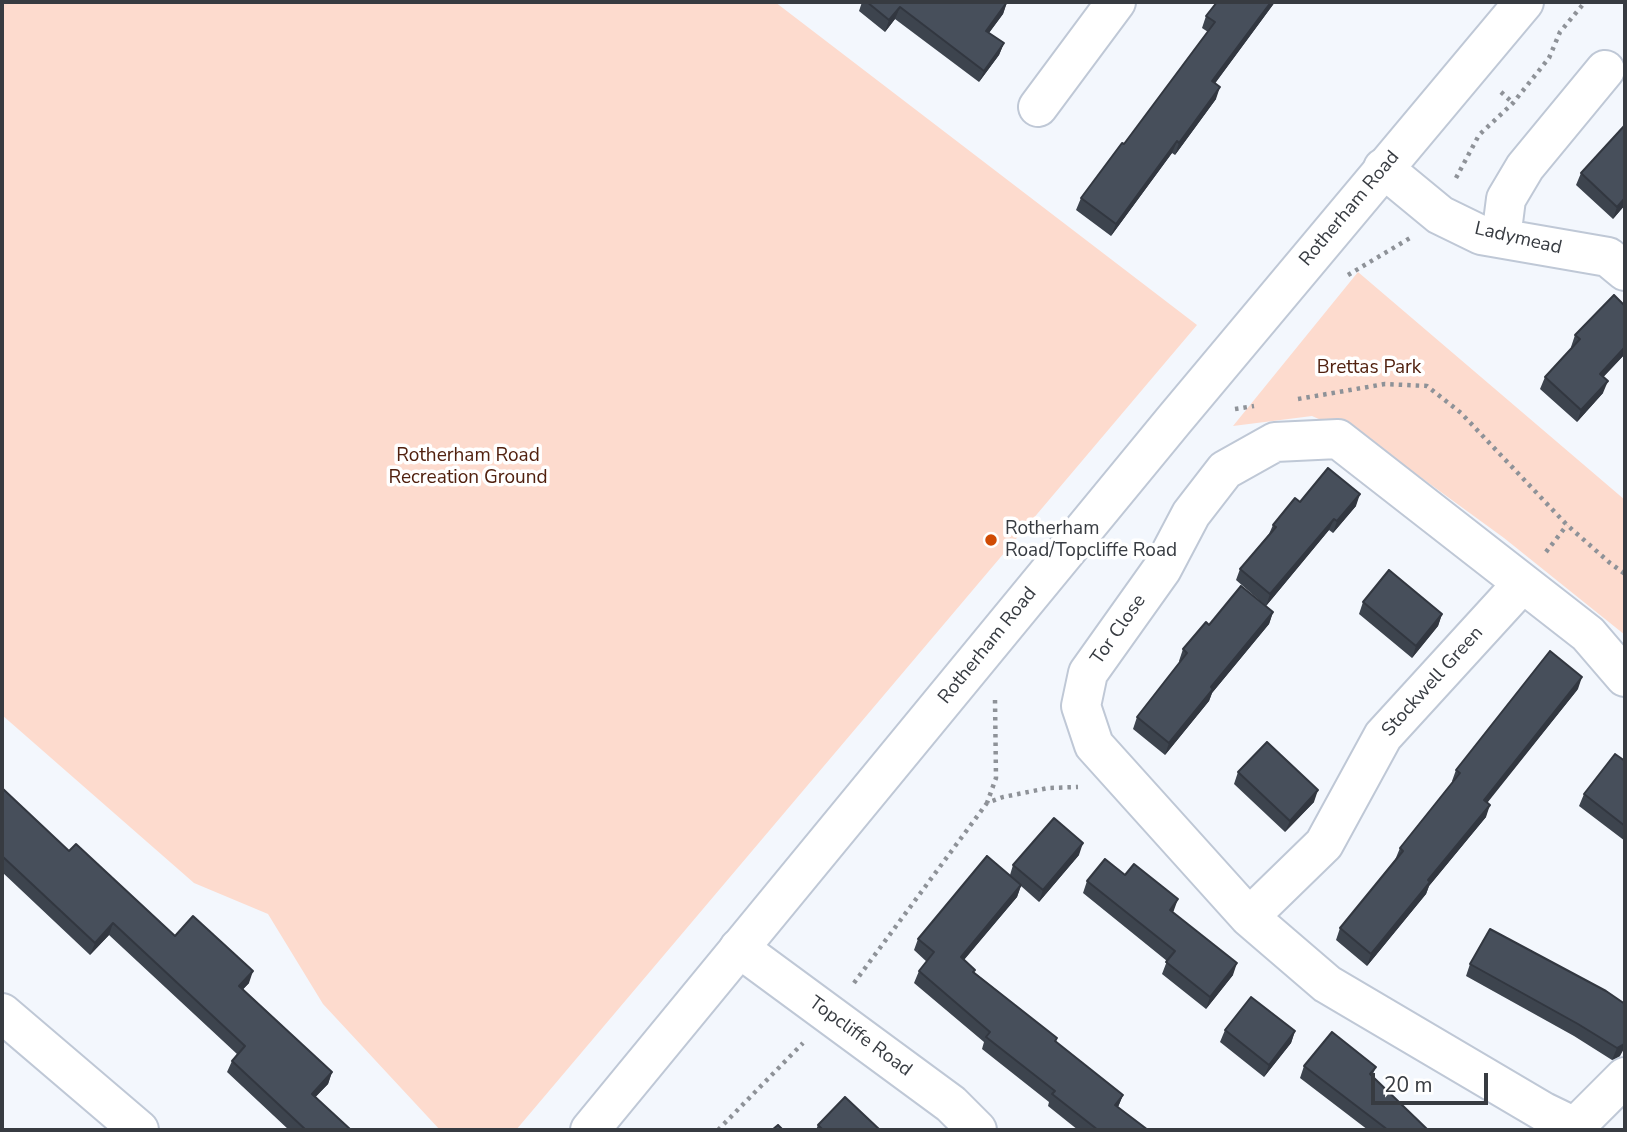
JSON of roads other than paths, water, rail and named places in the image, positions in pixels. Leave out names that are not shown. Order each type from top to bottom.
[{"type":"street","name":"Rotherham Road","points":[[590,1130],[1383,168],[1524,2]]},
{"type":"street","points":[[1038,107],[1105,6]]},
{"type":"street","points":[[1502,239],[1506,199],[1525,167],[1605,70]]},
{"type":"street","name":"Ladymead","points":[[1383,168],[1440,215],[1481,235],[1608,257],[1625,271]]},
{"type":"street","name":"Tor Close","points":[[1625,677],[1588,634],[1338,439],[1275,442],[1225,470],[1192,514],[1162,569],[1088,673],[1081,706],[1094,745],[1249,917],[1327,984],[1539,1121],[1575,1127],[1625,1077]]},
{"type":"street","name":"Stockwell Green","points":[[1249,917],[1324,844],[1383,736],[1522,584]]},
{"type":"street","name":"Topcliffe Road","points":[[739,948],[951,1104],[977,1130]]},
{"type":"street","points":[[2,1013],[139,1130]]},
{"type":"place","name":"Rotherham Road/Topcliffe Road","points":[[991,540]]},
{"type":"park label","name":"Brettas Park","points":[[1369,368]]},
{"type":"park label","name":"Rotherham Road Recreation Ground","points":[[468,467]]}]
